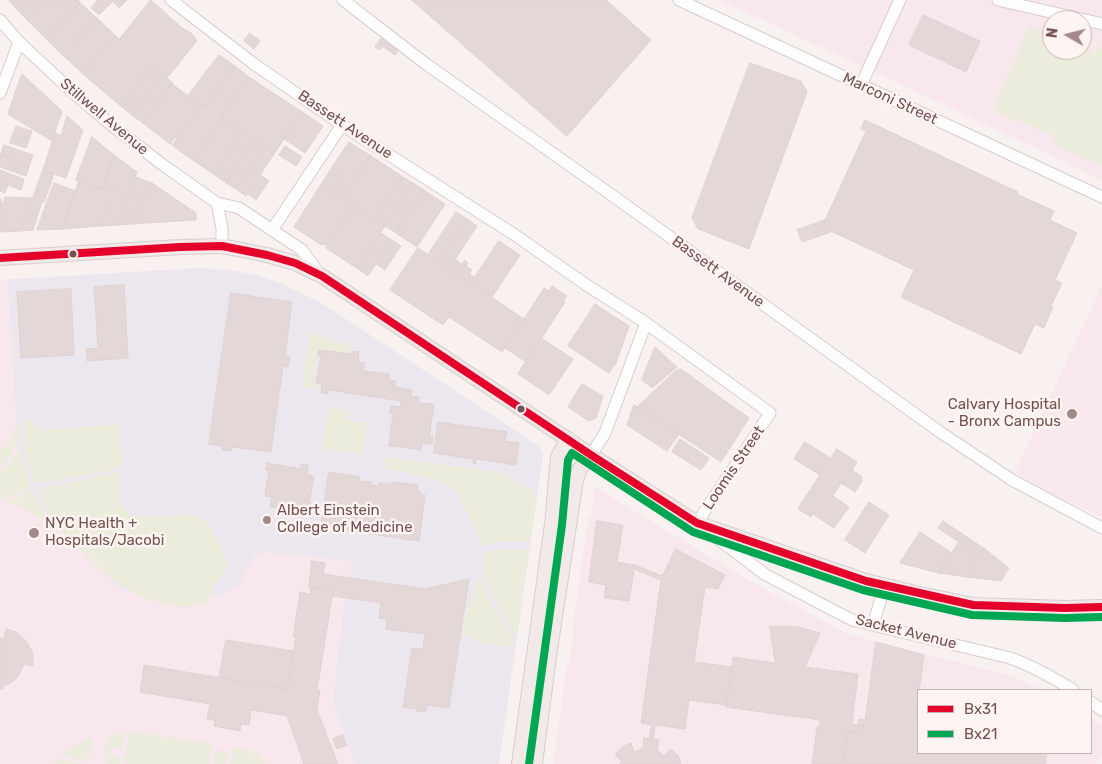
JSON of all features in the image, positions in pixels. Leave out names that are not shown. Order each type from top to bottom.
[{"type":"main road","points":[[0,258],[222,246],[295,263],[322,276],[568,440],[697,523],[866,581],[974,605],[1065,608],[1102,607]]},
{"type":"main road","points":[[519,764],[552,524],[558,457],[568,440]]},
{"type":"main road","points":[[535,764],[576,480],[580,469],[591,455]]},
{"type":"street","name":"Bassett Avenue","points":[[171,0],[254,64],[342,125],[515,235],[585,284],[646,323],[770,413]]},
{"type":"street","name":"Bassett Avenue","points":[[344,0],[426,64],[616,198],[940,432],[1012,480],[1102,528]]},
{"type":"street","name":"Marconi Street","points":[[679,0],[1102,197]]},
{"type":"street","points":[[861,85],[900,0]]},
{"type":"street","points":[[998,0],[1102,24]]},
{"type":"street","name":"Stillwell Avenue","points":[[0,20],[19,42],[110,124],[163,166],[218,203],[239,208],[302,250],[322,276]]},
{"type":"street","points":[[0,93],[19,42]]},
{"type":"street","points":[[272,230],[342,125]]},
{"type":"street","points":[[218,203],[222,228],[222,246]]},
{"type":"street","points":[[591,455],[605,433],[646,323]]},
{"type":"street","name":"Loomis Street","points":[[697,523],[770,413]]},
{"type":"street","name":"Sacket Avenue","points":[[697,523],[766,575],[850,619],[1023,663],[1053,677],[1071,689]]},
{"type":"street","points":[[873,625],[885,585]]},
{"type":"shaded area","points":[[719,0],[1102,0],[1102,180],[877,73]]},
{"type":"shaded area","name":"Albert Einstein College of Medicine","points":[[199,268],[230,270],[251,274],[278,282],[320,302],[539,446],[543,455],[499,764],[0,764],[0,280]]},
{"type":"shaded area","name":"NYC Health + Hospitals/Jacobi","points":[[8,279],[20,484],[122,590],[219,596],[242,582],[248,566],[256,554],[268,552],[353,561],[343,613],[333,702],[355,764],[0,764],[0,280]]},
{"type":"shaded area","name":"Calvary Hospital - Bronx Campus","points":[[1102,285],[1102,517],[1060,498],[1015,472]]},
{"type":"shaded area","points":[[595,487],[755,584],[848,634],[994,671],[1019,679],[1041,689],[917,689],[917,754],[1092,754],[1092,720],[1102,726],[1102,755],[1095,764],[553,764],[566,671],[574,635],[572,634],[588,518],[591,518]]},
{"type":"green space","points":[[1029,27],[1042,30],[1042,60],[1092,60],[1092,52],[1094,55],[1102,43],[1102,166],[1056,146],[1053,137],[996,111],[994,106]]},
{"type":"green space","points":[[310,332],[350,346],[355,350],[350,350],[349,353],[317,349],[312,384],[318,385],[318,390],[302,387]]},
{"type":"green space","points":[[328,408],[349,411],[348,420],[367,423],[364,454],[322,449]]},
{"type":"green space","points":[[26,419],[31,420],[40,430],[120,424],[122,464],[119,469],[35,484],[27,461],[24,443],[23,435]]},
{"type":"green space","points":[[19,422],[20,441],[6,461],[0,466],[0,451],[9,441]]},
{"type":"green space","points":[[21,449],[31,489],[0,499],[0,471],[7,466]]},
{"type":"green space","points":[[384,457],[502,473],[524,487],[535,489],[534,498],[536,498],[530,542],[505,541],[482,546],[464,506],[450,486],[429,478],[383,467]]},
{"type":"green space","points":[[119,472],[121,503],[129,514],[136,516],[200,515],[214,532],[228,563],[227,569],[217,582],[206,604],[193,606],[166,605],[137,594],[120,584],[69,539],[55,522],[38,489]]},
{"type":"green space","points":[[32,491],[51,525],[26,509],[5,501]]},
{"type":"green space","points":[[507,549],[529,550],[516,636],[499,607],[484,570],[483,560],[486,552]]},
{"type":"green space","points":[[481,575],[487,597],[514,641],[509,647],[483,643],[462,634],[464,619],[479,576]]},
{"type":"green space","points":[[125,731],[122,748],[113,748],[111,752],[114,757],[121,759],[120,764],[106,764],[104,753],[107,743],[114,735]]},
{"type":"green space","points":[[129,731],[212,744],[209,764],[125,764]]},
{"type":"green space","points":[[89,737],[92,741],[88,761],[60,755]]},
{"type":"green space","points":[[233,748],[252,751],[266,764],[231,764]]},
{"type":"green space","points":[[216,750],[228,752],[226,764],[214,764]]},
{"type":"green space","points":[[56,758],[85,764],[55,764]]},
{"type":"building","points":[[47,0],[27,20],[9,1]]},
{"type":"building","points":[[47,0],[78,0],[80,3],[45,38],[27,20]]},
{"type":"building","points":[[98,0],[114,0],[99,15],[91,8]]},
{"type":"building","points":[[115,0],[127,0],[119,8],[113,2]]},
{"type":"building","points":[[151,0],[181,27],[192,34],[197,41],[167,78],[153,67],[122,107],[82,73],[116,36],[119,39]]},
{"type":"building","points":[[412,0],[606,0],[651,40],[567,136]]},
{"type":"building","points":[[80,3],[98,19],[63,56],[45,38]]},
{"type":"building","points":[[923,15],[980,41],[966,72],[909,45]]},
{"type":"building","points":[[98,19],[116,36],[82,73],[63,55]]},
{"type":"building","points":[[250,33],[260,41],[254,49],[244,41]]},
{"type":"building","points":[[383,36],[389,40],[387,42],[399,49],[395,55],[382,46],[380,50],[375,47]]},
{"type":"building","points":[[219,55],[235,66],[206,107],[202,106],[188,96]]},
{"type":"building","points":[[750,63],[801,81],[807,92],[749,249],[698,229],[692,218]]},
{"type":"building","points":[[235,66],[249,77],[220,118],[222,119],[194,161],[172,145],[202,105],[206,107]]},
{"type":"building","points":[[153,67],[163,75],[132,115],[122,107]]},
{"type":"building","points":[[22,74],[62,111],[52,141],[8,114]]},
{"type":"building","points":[[163,75],[173,83],[143,123],[132,115]]},
{"type":"building","points":[[249,77],[302,112],[274,154],[220,118]]},
{"type":"building","points":[[172,84],[202,106],[177,139],[175,137],[170,144],[143,123]]},
{"type":"building","points":[[302,112],[323,126],[305,153],[284,139]]},
{"type":"building","points":[[67,116],[83,130],[66,178],[43,170],[55,133],[61,135]]},
{"type":"building","points":[[222,119],[242,133],[215,175],[194,161]]},
{"type":"building","points":[[865,120],[1018,192],[1017,194],[1054,211],[1050,220],[1077,233],[1055,280],[1062,283],[1051,306],[1053,307],[1044,328],[1035,324],[1021,354],[901,297],[914,270],[822,227],[866,131],[861,129]]},
{"type":"building","points":[[16,126],[32,131],[29,140],[13,135]]},
{"type":"building","points":[[242,133],[253,140],[226,183],[215,175]]},
{"type":"building","points":[[13,135],[29,140],[26,148],[10,143]]},
{"type":"building","points":[[92,137],[114,155],[103,189],[76,180]]},
{"type":"building","points":[[253,140],[264,148],[236,189],[226,183]]},
{"type":"building","points":[[349,142],[371,156],[343,199],[332,192],[343,175],[332,168]]},
{"type":"building","points":[[4,145],[33,155],[29,166],[1,155]]},
{"type":"building","points":[[285,146],[302,157],[296,166],[279,155]]},
{"type":"building","points":[[264,148],[274,154],[246,196],[236,189]]},
{"type":"building","points":[[1,155],[29,166],[26,176],[0,167]]},
{"type":"building","points":[[114,155],[137,172],[129,195],[113,189],[113,192],[103,189]]},
{"type":"building","points":[[371,156],[403,177],[375,220],[343,199]]},
{"type":"building","points":[[332,168],[343,175],[332,192],[321,185]]},
{"type":"building","points":[[0,170],[24,179],[21,190],[0,182]]},
{"type":"building","points":[[43,170],[54,174],[44,202],[42,202],[33,230],[21,231]]},
{"type":"building","points":[[261,175],[269,181],[256,200],[248,194]]},
{"type":"building","points":[[136,177],[152,183],[140,201],[131,224],[119,225]]},
{"type":"building","points":[[403,177],[413,183],[385,226],[375,220]]},
{"type":"building","points":[[79,181],[113,192],[100,226],[62,229]]},
{"type":"building","points":[[0,182],[8,185],[5,193],[0,191]]},
{"type":"building","points":[[54,183],[76,191],[62,229],[37,230]]},
{"type":"building","points":[[152,183],[196,213],[196,220],[131,224],[140,201]]},
{"type":"building","points":[[413,183],[424,190],[396,233],[385,226]]},
{"type":"building","points":[[321,185],[353,206],[327,245],[320,244],[294,227]]},
{"type":"building","points":[[113,189],[129,195],[119,225],[100,226]]},
{"type":"building","points":[[424,190],[445,204],[417,247],[396,233]]},
{"type":"building","points":[[5,197],[32,198],[21,231],[0,232],[0,198],[3,205]]},
{"type":"building","points":[[353,206],[385,226],[358,269],[326,248]]},
{"type":"building","points":[[456,212],[467,219],[438,262],[428,255]]},
{"type":"building","points":[[467,219],[477,226],[449,269],[438,262]]},
{"type":"building","points":[[825,220],[822,227],[831,232],[802,242],[797,230]]},
{"type":"building","points":[[381,233],[392,240],[368,276],[358,269]]},
{"type":"building","points":[[392,240],[401,246],[385,270],[376,264]]},
{"type":"building","points":[[499,241],[520,255],[492,297],[471,283]]},
{"type":"building","points":[[418,248],[524,319],[502,352],[449,317],[443,325],[390,290]]},
{"type":"building","points":[[455,259],[462,264],[465,260],[468,263],[460,276],[449,269]]},
{"type":"building","points":[[466,266],[472,270],[469,274],[475,277],[471,283],[460,276]]},
{"type":"building","points":[[124,285],[128,358],[87,361],[86,349],[98,348],[94,287]]},
{"type":"building","points":[[552,286],[567,296],[563,301],[565,302],[526,362],[505,348],[544,288],[549,291]]},
{"type":"building","points":[[71,289],[74,355],[21,358],[17,292]]},
{"type":"building","points":[[231,293],[292,302],[285,356],[290,357],[288,367],[283,366],[271,452],[232,447],[231,451],[222,450],[223,446],[209,444]]},
{"type":"building","points":[[595,304],[629,326],[616,363],[609,373],[568,346]]},
{"type":"building","points":[[541,338],[573,359],[549,395],[518,374]]},
{"type":"building","points":[[655,347],[677,367],[652,388],[642,380]]},
{"type":"building","points":[[319,350],[352,354],[353,351],[359,352],[358,362],[365,363],[363,371],[389,374],[389,380],[396,381],[395,387],[412,390],[411,396],[419,397],[418,403],[434,404],[429,437],[433,437],[432,444],[422,443],[421,450],[389,446],[393,414],[390,413],[391,406],[400,407],[401,401],[329,390],[328,394],[321,393],[322,384],[316,383],[321,356],[318,356]]},
{"type":"building","points":[[681,369],[749,418],[721,462],[637,407],[675,371]]},
{"type":"building","points":[[582,384],[603,396],[596,418],[589,421],[568,407]]},
{"type":"building","points":[[634,405],[679,434],[667,451],[627,425]]},
{"type":"building","points":[[438,422],[507,432],[505,441],[519,443],[516,465],[476,459],[476,464],[473,463],[473,459],[434,453]]},
{"type":"building","points":[[680,439],[709,458],[701,470],[672,452]]},
{"type":"building","points":[[805,442],[830,458],[820,475],[794,459]]},
{"type":"building","points":[[837,449],[857,462],[852,470],[861,476],[862,481],[855,492],[841,483],[833,496],[849,507],[834,528],[813,514],[811,517],[798,509]]},
{"type":"building","points":[[267,463],[301,469],[301,464],[308,465],[307,475],[314,476],[309,503],[311,503],[310,509],[277,504],[277,508],[270,507],[272,497],[265,496],[269,470],[266,470]]},
{"type":"building","points":[[329,472],[360,477],[359,482],[372,482],[372,485],[378,486],[379,483],[391,486],[392,482],[418,485],[417,491],[420,491],[419,494],[425,495],[419,541],[321,527]]},
{"type":"building","points":[[869,502],[889,515],[865,553],[845,540]]},
{"type":"building","points":[[597,521],[623,525],[617,562],[635,565],[629,601],[604,598],[606,585],[589,582]]},
{"type":"building","points":[[943,521],[985,549],[980,556],[938,528]]},
{"type":"building","points":[[920,532],[952,553],[939,573],[900,563]]},
{"type":"building","points":[[959,542],[980,556],[967,577],[939,573]]},
{"type":"building","points":[[676,549],[725,575],[718,589],[705,587],[694,662],[732,667],[726,705],[689,700],[685,729],[655,725],[653,740],[649,739],[652,725],[641,723],[661,580],[634,569],[635,565],[662,576]]},
{"type":"building","points":[[985,549],[1009,568],[1001,581],[967,577]]},
{"type":"building","points":[[312,561],[325,563],[323,574],[425,589],[469,579],[449,708],[428,705],[424,712],[403,707],[412,648],[423,649],[425,634],[386,629],[387,619],[379,618],[381,603],[333,596],[333,591],[309,587]]},
{"type":"building","points":[[311,587],[333,591],[317,690],[320,690],[317,710],[338,764],[304,764],[287,716],[251,710],[249,725],[241,724],[240,731],[214,726],[215,720],[207,719],[210,704],[140,692],[144,665],[287,689],[296,637],[293,637],[300,592],[310,594]]},
{"type":"building","points":[[770,626],[798,627],[820,633],[805,667],[858,674],[852,724],[864,726],[863,734],[848,732],[843,764],[812,764],[817,727],[819,727],[820,720],[726,707],[733,657],[775,663]]},
{"type":"building","points":[[6,629],[16,632],[27,642],[33,654],[33,666],[24,664],[18,677],[11,683],[3,685],[4,688],[0,690],[0,638],[4,638]]},
{"type":"building","points":[[226,640],[293,651],[287,689],[219,678]]},
{"type":"building","points":[[876,642],[924,655],[919,689],[917,689],[917,754],[1047,754],[1045,764],[843,764],[848,732],[863,734],[864,726],[858,725],[859,719],[865,720]]},
{"type":"building","points":[[343,735],[347,745],[337,749],[333,739]]},
{"type":"building","points":[[644,738],[659,740],[657,750],[664,756],[670,749],[678,755],[681,764],[619,764],[622,761],[615,755],[622,747],[631,743],[634,752],[643,748]]},
{"type":"transit line","name":"Bx31","points":[[0,258],[222,246],[295,263],[322,276],[591,455],[697,523],[866,581],[973,605],[1065,608],[1102,607]]},
{"type":"transit line","name":"Bx21","points":[[529,764],[562,525],[568,460],[572,453],[693,532],[863,590],[972,615],[1065,618],[1102,617]]},
{"type":"place","name":"Calvary Hospital - Bronx Campus","points":[[1072,414]]},
{"type":"place","name":"Albert Einstein College of Medicine","points":[[267,520]]},
{"type":"place","name":"NYC Health + Hospitals/Jacobi","points":[[34,533]]}]
